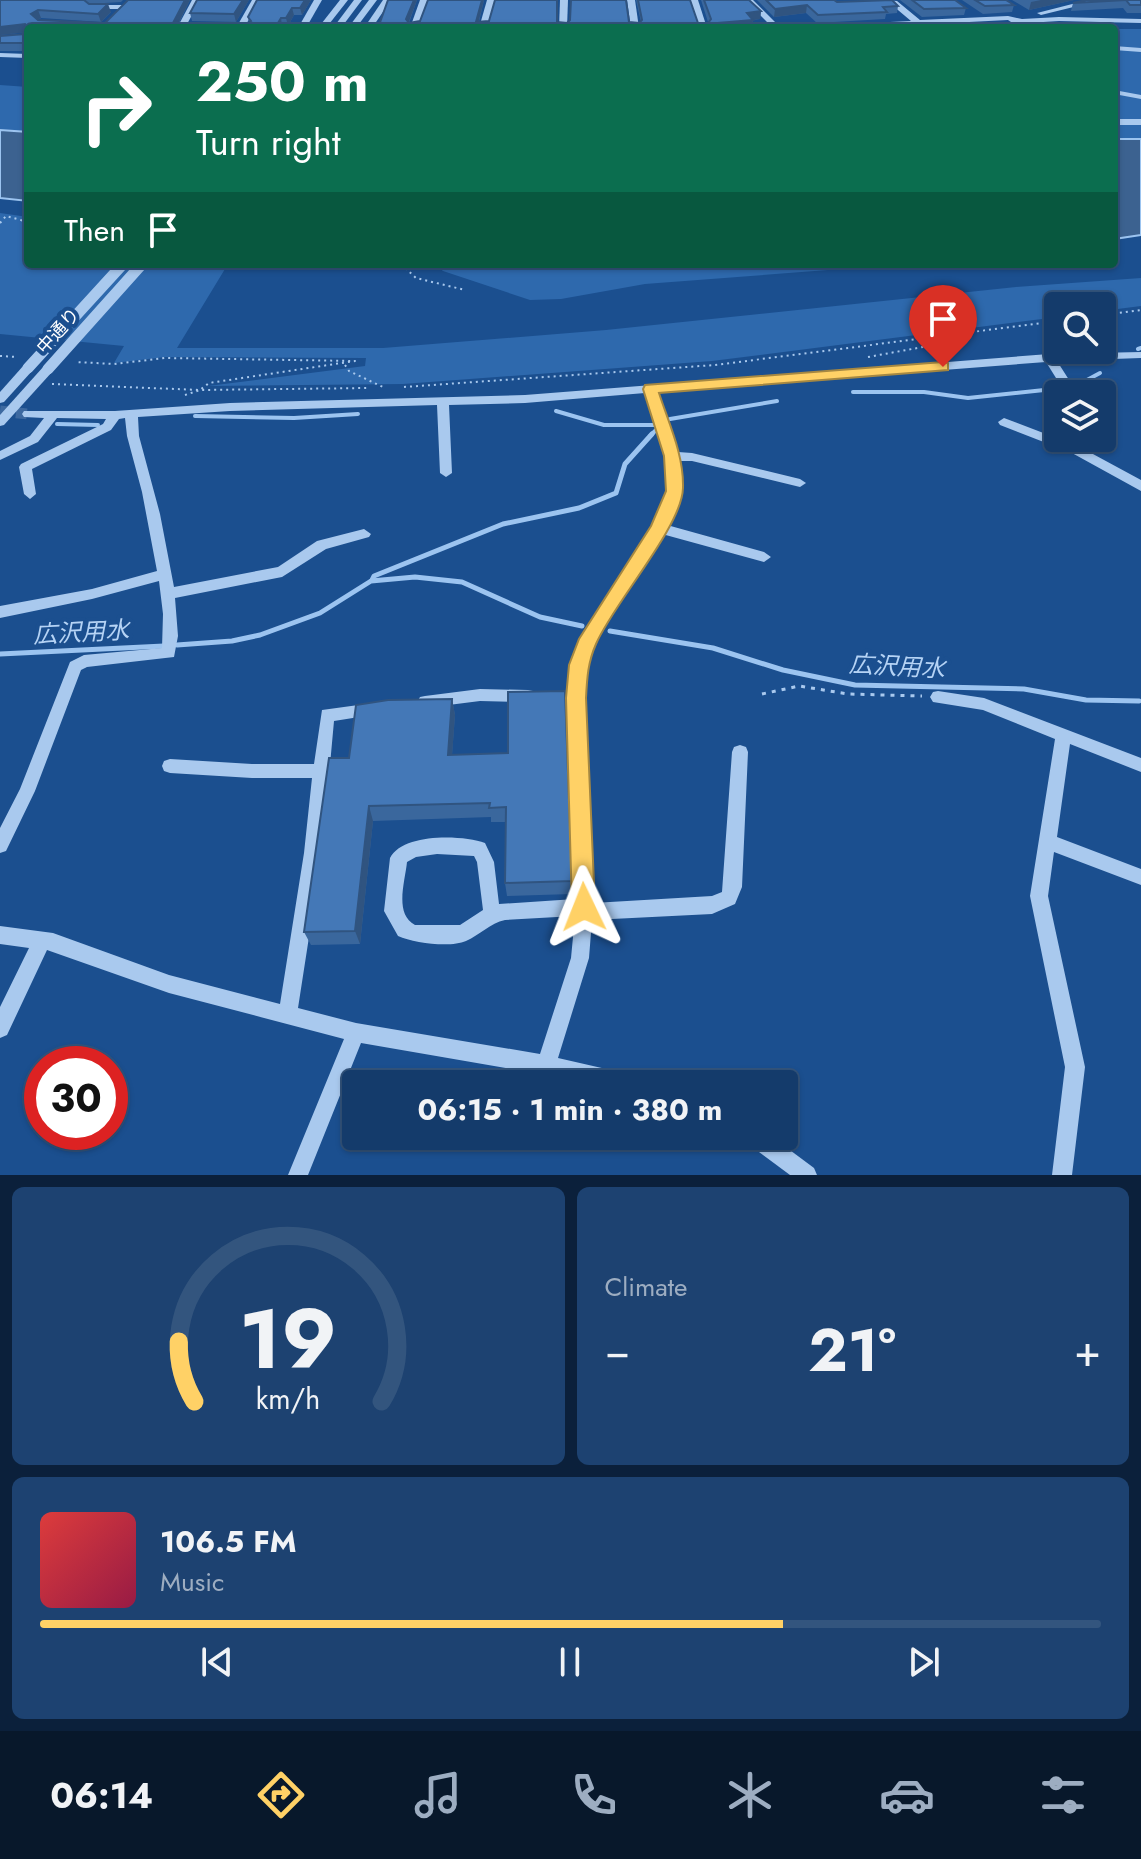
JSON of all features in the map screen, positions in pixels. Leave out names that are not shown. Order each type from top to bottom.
[{"type":"street","points":[[185,24],[196,0]]},
{"type":"street","points":[[241,24],[256,0]]},
{"type":"street","points":[[304,24],[318,0]]},
{"type":"street","points":[[325,24],[344,0]]},
{"type":"street","points":[[340,24],[358,0]]},
{"type":"street","points":[[355,24],[373,0]]},
{"type":"street","points":[[371,24],[387,0]]},
{"type":"street","points":[[415,24],[424,0]]},
{"type":"street","points":[[484,24],[491,0]]},
{"type":"street","points":[[563,24],[564,0]]},
{"type":"street","points":[[631,0],[634,24]]},
{"type":"street","points":[[694,0],[702,24]]},
{"type":"street","points":[[749,0],[773,24]]},
{"type":"street","points":[[1061,0],[1073,7]]},
{"type":"street","points":[[986,24],[1020,21],[1098,0]]},
{"type":"street","points":[[873,3],[894,3],[919,23]]},
{"type":"street","points":[[93,7],[128,4]]},
{"type":"street","points":[[118,15],[128,4]]},
{"type":"street","points":[[1012,7],[1031,18],[1141,21]]},
{"type":"street","points":[[969,9],[982,20]]},
{"type":"street","points":[[847,15],[856,24]]},
{"type":"street","points":[[888,24],[1008,18],[1020,21]]},
{"type":"street","points":[[1118,50],[1141,50]]},
{"type":"street","points":[[0,55],[24,56]]},
{"type":"street","points":[[0,64],[24,65]]},
{"type":"street","points":[[1118,89],[1141,86]]},
{"type":"street","points":[[1118,90],[1141,97]]},
{"type":"street","points":[[1118,122],[1141,122]]},
{"type":"street","name":"中通り","points":[[0,399],[25,362],[119,268]]},
{"type":"street","name":"中通り","points":[[0,422],[138,268]]},
{"type":"street","points":[[1116,356],[1141,355]]},
{"type":"street","points":[[28,414],[115,415],[230,407],[443,402],[651,378],[738,381],[1044,358]]},
{"type":"street","points":[[546,1065],[580,958],[584,909],[562,697],[588,639],[659,528],[675,491],[672,456],[651,378]]},
{"type":"street","points":[[443,402],[446,473]]},
{"type":"street","points":[[0,845],[27,791],[75,666],[84,661],[169,653],[168,594],[150,499],[130,423],[132,414]]},
{"type":"street","points":[[2,455],[34,439],[53,415]]},
{"type":"street","points":[[30,494],[25,467],[107,427],[115,415]]},
{"type":"street","points":[[1004,422],[1076,450],[1141,486]]},
{"type":"street","points":[[672,456],[692,457],[800,483]]},
{"type":"street","points":[[659,528],[764,557]]},
{"type":"street","points":[[168,594],[282,572],[322,545],[364,534]]},
{"type":"street","points":[[0,612],[92,594],[163,575]]},
{"type":"street","points":[[288,1014],[313,853],[327,715],[480,695],[562,697]]},
{"type":"street","points":[[938,697],[984,704],[1141,765]]},
{"type":"street","points":[[1062,1175],[1073,1106],[1075,1067],[1039,896],[1064,734]]},
{"type":"street","points":[[493,914],[487,897],[485,859],[479,849],[424,847],[399,858],[393,911],[404,930],[415,934],[462,934],[493,914],[712,905],[729,898],[733,887],[740,752]]},
{"type":"street","points":[[170,766],[321,771]]},
{"type":"street","points":[[1048,842],[1141,877]]},
{"type":"street","points":[[0,935],[42,940],[169,984],[356,1033],[568,1070]]},
{"type":"street","points":[[0,1028],[42,940]]},
{"type":"street","points":[[298,1175],[356,1033]]},
{"type":"street","points":[[773,1150],[807,1175]]},
{"type":"path","points":[[0,223],[6,216],[24,221]]},
{"type":"path","points":[[405,268],[416,278],[465,290]]},
{"type":"path","points":[[1116,313],[1141,310]]},
{"type":"path","points":[[400,388],[651,378],[1044,323]]},
{"type":"path","points":[[0,356],[25,362]]},
{"type":"path","points":[[76,362],[114,364],[165,358],[355,361],[345,365],[209,383],[200,390],[173,397]]},
{"type":"path","points":[[48,384],[200,390],[385,388],[349,371],[345,365]]},
{"type":"path","points":[[762,694],[799,686],[848,694],[938,697]]},
{"type":"shaded area","points":[[1118,29],[1141,29],[1141,139],[1118,139]]},
{"type":"shaded area","points":[[0,85],[24,87],[24,132],[0,130]]},
{"type":"shaded area","points":[[0,130],[24,132],[24,201],[0,198]]},
{"type":"shaded area","points":[[1118,139],[1141,139],[1141,235],[1118,238]]},
{"type":"shaded area","points":[[0,213],[24,216],[24,268],[226,268],[177,348],[383,348],[606,330],[1016,287],[1141,278],[1141,306],[1116,309],[1116,292],[1044,292],[1044,319],[712,361],[403,384],[208,386],[365,366],[366,358],[165,357],[114,363],[124,346],[0,334]]},
{"type":"shaded area","points":[[440,268],[841,269],[645,284],[561,299],[530,300]]},
{"type":"building","points":[[0,0],[84,0],[89,4],[108,4],[98,14],[38,10],[31,14],[38,20],[105,23],[128,0],[185,0],[173,23],[248,23],[257,0],[305,0],[300,8],[292,8],[277,24],[24,24],[0,27]]},
{"type":"building","points":[[197,0],[243,0],[234,14],[190,13]]},
{"type":"building","points":[[388,0],[414,0],[406,19],[409,23],[420,21],[428,0],[482,0],[476,22],[489,21],[495,0],[557,0],[557,22],[567,23],[570,20],[571,0],[626,0],[629,22],[639,23],[642,20],[638,0],[690,0],[698,23],[708,23],[711,19],[704,0],[749,0],[761,11],[747,13],[753,20],[706,24],[379,24]]},
{"type":"building","points":[[766,0],[892,0],[898,6],[883,7],[887,12],[818,15],[807,5],[775,9]]},
{"type":"building","points":[[912,0],[955,0],[966,8],[924,9]]},
{"type":"building","points":[[975,0],[1006,0],[1014,5],[985,6]]},
{"type":"building","points":[[1086,0],[1126,0],[1073,3]]},
{"type":"building","points":[[1126,0],[1141,0],[1141,5],[1130,5]]},
{"type":"building","points":[[24,34],[24,43],[0,43],[0,36]]},
{"type":"building","points":[[565,691],[572,881],[505,883],[506,807],[489,808],[490,803],[369,806],[355,931],[304,932],[329,758],[349,758],[356,705],[388,700],[452,699],[448,755],[508,753],[508,692]]},
{"type":"waterway","points":[[1087,380],[1100,373]]},
{"type":"waterway","points":[[853,392],[924,392],[968,398],[1044,390]]},
{"type":"waterway","points":[[670,419],[777,401]]},
{"type":"waterway","points":[[556,411],[604,425],[654,425]]},
{"type":"waterway","points":[[195,416],[294,418],[358,414]]},
{"type":"waterway","points":[[57,424],[98,425]]},
{"type":"waterway","points":[[652,434],[656,430]]},
{"type":"waterway","points":[[372,580],[374,576],[503,524],[579,508],[616,493],[625,464],[652,434]]},
{"type":"waterway","name":"広沢用水","points":[[177,645],[232,641],[260,635],[320,613],[371,581],[415,577],[462,582],[540,617],[582,626]]},
{"type":"waterway","name":"広沢用水","points":[[610,631],[713,648],[783,670],[855,685],[1024,689],[1086,700],[1139,701]]},
{"type":"waterway","name":"広沢用水","points":[[0,654],[164,646]]},
{"type":"tunnel","points":[[0,411],[28,414]]},
{"type":"route","points":[[584,907],[576,698],[578,665],[588,639],[659,528],[675,491],[672,456],[650,389],[943,367]]}]
